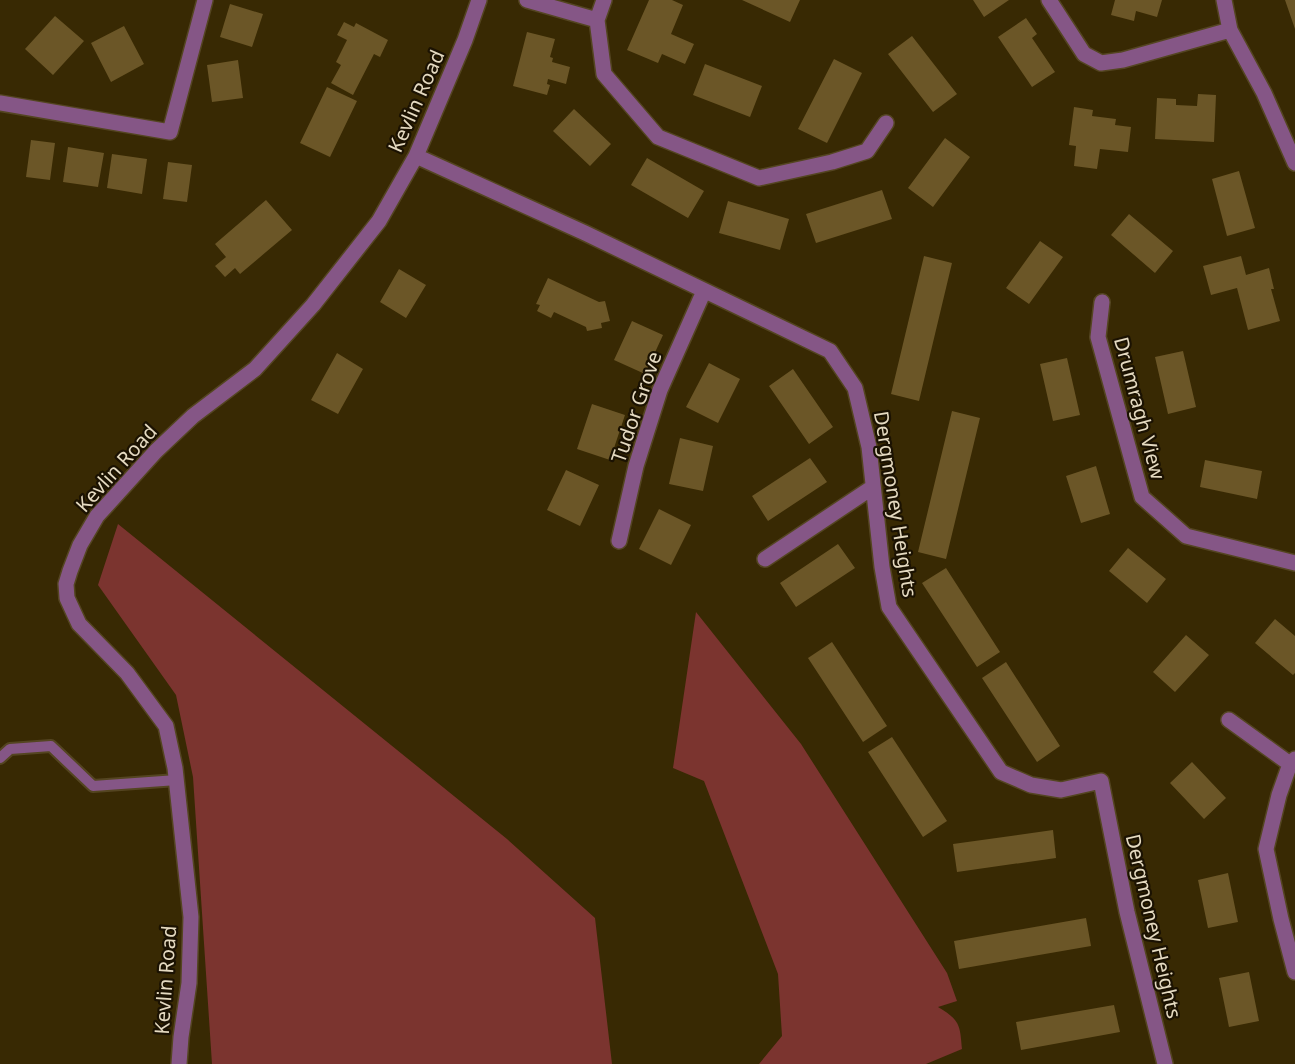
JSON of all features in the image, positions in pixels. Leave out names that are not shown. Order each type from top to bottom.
[{"type":"street","points":[[0,103],[170,132],[205,0]]},
{"type":"street","name":"Kevlin Road","points":[[179,1064],[189,983],[190,917],[177,780],[166,726],[127,673],[80,624],[67,598],[66,584],[80,544],[97,516],[156,451],[193,416],[255,369],[313,305],[379,221],[416,156],[465,40],[479,0]]},
{"type":"street","points":[[527,0],[597,20]]},
{"type":"street","points":[[604,0],[597,20],[604,74],[658,137],[759,178],[832,162],[867,151],[886,123]]},
{"type":"street","points":[[1049,0],[1084,54],[1101,63],[1124,60],[1230,30]]},
{"type":"street","points":[[1224,0],[1230,30],[1264,93],[1295,163]]},
{"type":"street","name":"Dergmoney Heights","points":[[416,156],[585,233],[830,351],[855,388],[869,447],[882,567],[889,607],[1001,771],[1031,785],[1061,790],[1101,781],[1127,912],[1165,1064]]},
{"type":"street","name":"Tudor Grove","points":[[619,541],[636,466],[660,390],[704,291]]},
{"type":"street","name":"Drumragh View","points":[[1102,303],[1098,337],[1142,497],[1186,536],[1295,563]]},
{"type":"street","points":[[765,559],[873,487]]},
{"type":"street","points":[[1229,720],[1293,761],[1279,795],[1266,849],[1295,972]]},
{"type":"lane","points":[[0,758],[10,749],[51,746],[93,786],[177,780]]},
{"type":"shaded area","points":[[118,524],[507,839],[595,918],[612,1064],[212,1064],[193,777],[176,695],[98,585]]},
{"type":"shaded area","points":[[696,612],[801,744],[947,973],[957,1001],[938,1007],[958,1024],[962,1049],[926,1064],[759,1064],[782,1036],[778,974],[704,781],[673,768]]},
{"type":"building","points":[[649,0],[672,0],[683,5],[671,34],[694,44],[685,64],[662,54],[658,63],[627,50]]},
{"type":"building","points":[[742,0],[800,0],[790,22]]},
{"type":"building","points":[[973,0],[1009,0],[984,17]]},
{"type":"building","points":[[1115,0],[1162,0],[1157,17],[1136,11],[1134,21],[1111,15]]},
{"type":"building","points":[[1285,0],[1295,0],[1295,29]]},
{"type":"building","points":[[230,4],[263,14],[252,47],[220,37]]},
{"type":"building","points":[[55,16],[84,41],[53,75],[25,49]]},
{"type":"building","points":[[1026,18],[1037,34],[1032,38],[1055,72],[1032,87],[998,37]]},
{"type":"building","points":[[344,22],[354,27],[356,23],[388,40],[380,57],[374,54],[353,95],[331,83],[341,65],[336,62],[347,40],[337,35]]},
{"type":"building","points":[[124,26],[144,64],[111,82],[91,43]]},
{"type":"building","points":[[527,32],[555,39],[550,57],[553,58],[552,62],[570,67],[566,84],[548,79],[547,84],[550,85],[547,95],[513,86]]},
{"type":"building","points":[[912,36],[957,94],[933,112],[888,54]]},
{"type":"building","points":[[834,59],[862,73],[827,143],[798,129]]},
{"type":"building","points":[[238,60],[243,98],[212,102],[207,65]]},
{"type":"building","points":[[705,64],[762,86],[750,117],[693,95]]},
{"type":"building","points":[[327,87],[357,101],[330,157],[300,143]]},
{"type":"building","points":[[1198,94],[1216,95],[1214,142],[1155,139],[1157,98],[1176,99],[1176,105],[1197,106]]},
{"type":"building","points":[[1074,107],[1093,110],[1092,116],[1116,119],[1115,125],[1131,127],[1128,152],[1100,149],[1097,169],[1074,166],[1076,146],[1069,145]]},
{"type":"building","points":[[574,109],[611,144],[590,166],[553,131]]},
{"type":"building","points":[[945,138],[970,157],[933,207],[908,188]]},
{"type":"building","points":[[31,140],[55,143],[50,180],[26,177]]},
{"type":"building","points":[[68,147],[104,153],[98,187],[63,182]]},
{"type":"building","points":[[112,154],[147,159],[142,194],[107,188]]},
{"type":"building","points":[[647,158],[704,191],[688,218],[631,185]]},
{"type":"building","points":[[168,162],[192,165],[187,202],[163,199]]},
{"type":"building","points":[[1239,171],[1255,228],[1227,236],[1212,179]]},
{"type":"building","points":[[882,190],[892,219],[816,243],[806,214]]},
{"type":"building","points":[[266,200],[292,230],[240,274],[235,268],[225,277],[215,266],[226,257],[215,244]]},
{"type":"building","points":[[728,201],[789,219],[780,250],[719,233]]},
{"type":"building","points":[[1129,214],[1173,251],[1155,273],[1111,235]]},
{"type":"building","points":[[1040,241],[1063,257],[1029,304],[1006,288]]},
{"type":"building","points":[[924,256],[952,263],[919,401],[891,394]]},
{"type":"building","points":[[1241,256],[1246,275],[1269,268],[1274,289],[1271,289],[1280,321],[1248,330],[1237,288],[1211,295],[1203,266]]},
{"type":"building","points":[[399,269],[426,285],[406,318],[380,302]]},
{"type":"building","points":[[548,278],[599,302],[605,301],[610,321],[601,323],[602,328],[587,331],[586,327],[554,312],[551,318],[537,311],[540,305],[536,304]]},
{"type":"building","points":[[632,321],[663,335],[645,374],[614,360]]},
{"type":"building","points":[[1183,351],[1196,407],[1168,414],[1155,357]]},
{"type":"building","points":[[337,353],[363,369],[338,414],[311,400]]},
{"type":"building","points":[[1067,358],[1080,415],[1053,421],[1040,364]]},
{"type":"building","points":[[709,363],[740,379],[718,423],[686,407]]},
{"type":"building","points":[[793,369],[833,427],[809,444],[769,386]]},
{"type":"building","points":[[592,404],[625,415],[610,460],[577,449]]},
{"type":"building","points":[[952,411],[980,418],[946,559],[918,552]]},
{"type":"building","points":[[680,438],[713,446],[703,491],[669,484]]},
{"type":"building","points":[[810,458],[827,482],[768,521],[752,496]]},
{"type":"building","points":[[1205,460],[1262,471],[1257,499],[1200,487]]},
{"type":"building","points":[[1096,466],[1110,514],[1081,523],[1066,476]]},
{"type":"building","points":[[566,470],[599,485],[580,526],[547,510]]},
{"type":"building","points":[[659,509],[691,525],[671,565],[639,549]]},
{"type":"building","points":[[838,544],[855,568],[796,607],[780,583]]},
{"type":"building","points":[[1128,548],[1166,579],[1147,603],[1109,571]]},
{"type":"building","points":[[946,568],[1000,652],[977,667],[922,583]]},
{"type":"building","points":[[1275,619],[1295,636],[1295,673],[1293,675],[1255,643]]},
{"type":"building","points":[[1186,635],[1209,655],[1175,692],[1153,672]]},
{"type":"building","points":[[832,642],[887,726],[863,742],[808,658]]},
{"type":"building","points":[[1006,662],[1060,746],[1037,762],[982,678]]},
{"type":"building","points":[[892,737],[947,821],[923,837],[868,752]]},
{"type":"building","points":[[1192,762],[1226,798],[1204,819],[1170,783]]},
{"type":"building","points":[[1053,830],[1056,858],[957,872],[953,844]]},
{"type":"building","points":[[1228,873],[1238,922],[1208,928],[1198,880]]},
{"type":"building","points":[[1086,918],[1091,946],[959,969],[954,941]]},
{"type":"building","points":[[1249,972],[1259,1021],[1229,1027],[1219,978]]},
{"type":"building","points":[[1114,1005],[1120,1032],[1021,1050],[1016,1022]]}]
